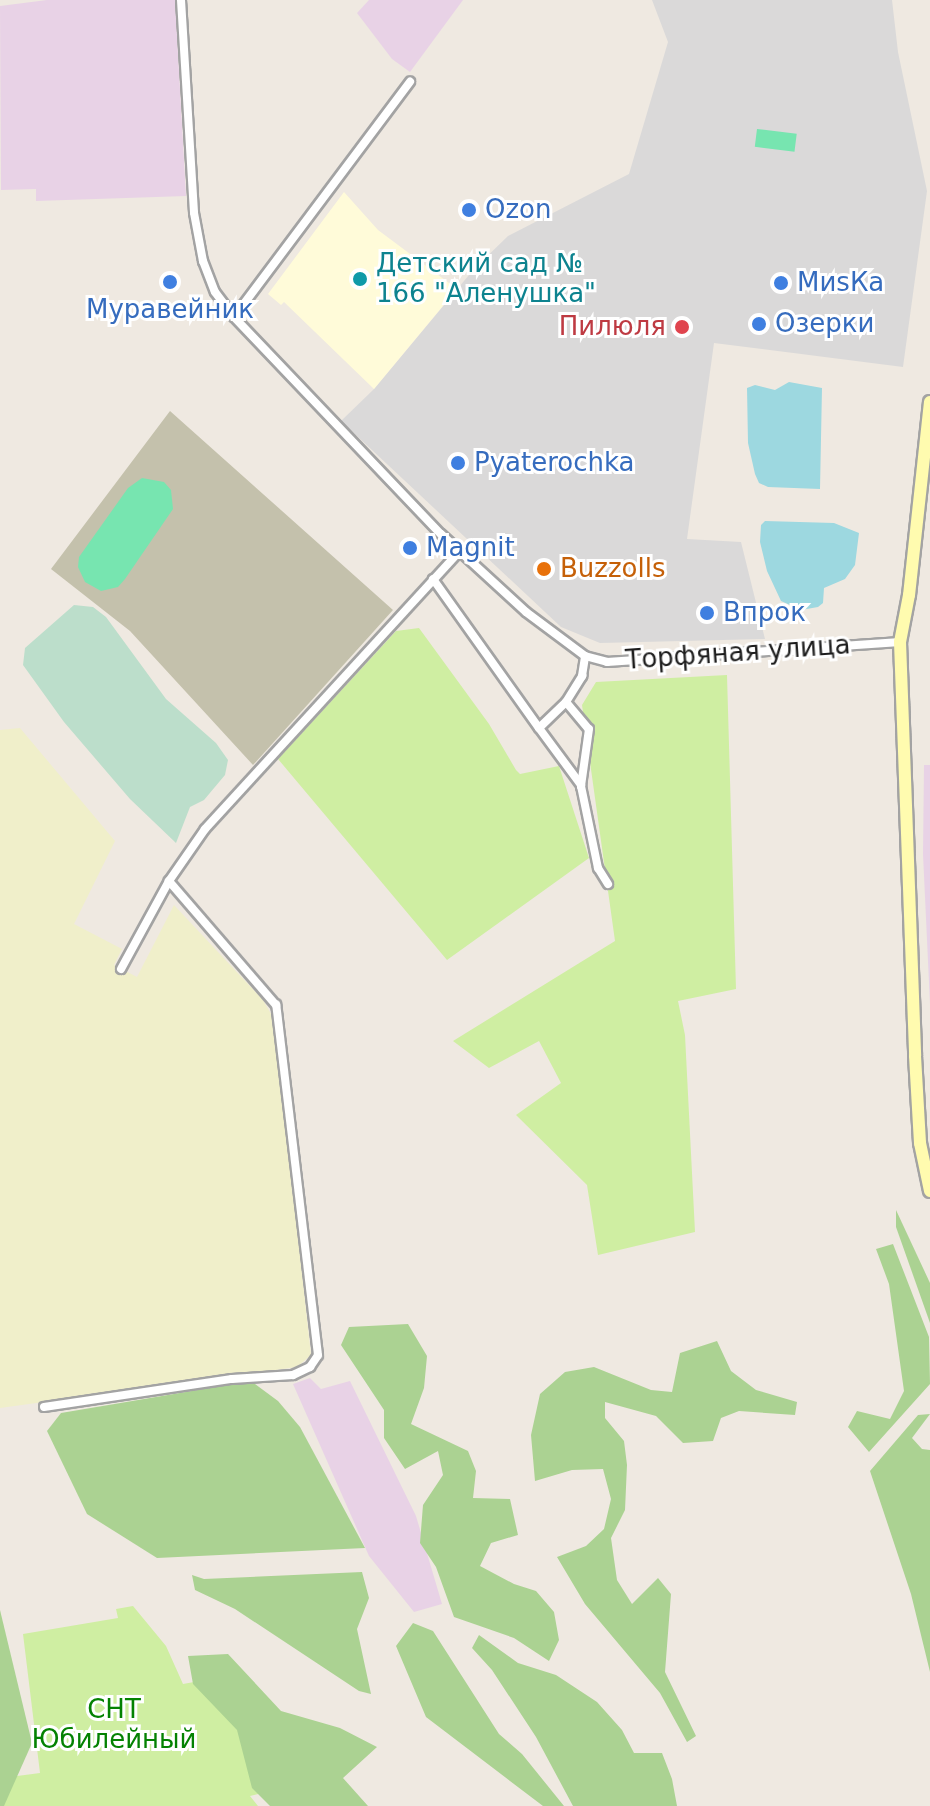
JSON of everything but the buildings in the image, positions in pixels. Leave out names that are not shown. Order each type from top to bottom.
[{"type":"main road","points":[[930,402],[909,595],[900,642],[915,1056],[920,1143],[930,1191]]},
{"type":"street","name":"Торфяная улица","points":[[181,0],[196,226],[211,284],[234,317],[459,552],[526,612],[585,656],[607,662],[900,642]]},
{"type":"street","points":[[234,317],[410,82]]},
{"type":"street","points":[[121,969],[169,881],[221,810],[343,682],[459,552]]},
{"type":"street","points":[[433,579],[581,786]]},
{"type":"street","points":[[539,728],[566,702],[582,676],[585,656]]},
{"type":"street","points":[[566,702],[589,729],[581,786],[598,868],[608,884]]},
{"type":"street","points":[[44,1407],[232,1379],[293,1375],[310,1367],[318,1355],[276,1005],[169,881]]},
{"type":"shaded area","points":[[47,0],[175,0],[186,196],[36,201],[36,189],[1,190],[0,6]]},
{"type":"shaded area","points":[[369,0],[463,0],[410,72],[392,59],[357,13]]},
{"type":"shaded area","name":"Озерки","points":[[652,0],[892,0],[898,52],[927,191],[903,367],[714,343],[687,539],[741,542],[765,639],[600,643],[561,627],[341,421],[374,389],[474,269],[508,236],[629,174],[668,42]]},
{"type":"shaded area","points":[[344,192],[378,230],[457,289],[374,389],[284,302],[281,305],[268,294]]},
{"type":"shaded area","points":[[170,411],[393,610],[253,765],[130,631],[51,569]]},
{"type":"shaded area","points":[[924,765],[930,765],[930,1004],[923,854]]},
{"type":"shaded area","points":[[310,1378],[321,1389],[350,1381],[416,1516],[442,1604],[414,1612],[369,1556],[293,1384]]},
{"type":"green space","points":[[757,129],[797,134],[795,152],[755,147]]},
{"type":"green space","points":[[142,478],[164,482],[171,490],[173,509],[118,587],[101,591],[85,582],[78,567],[79,557],[128,488]]},
{"type":"green space","points":[[74,605],[93,607],[106,617],[166,699],[216,743],[228,760],[225,775],[204,800],[190,807],[176,843],[130,799],[64,722],[23,665],[25,648]]},
{"type":"green space","points":[[419,628],[489,724],[520,774],[559,766],[589,858],[447,960],[278,759],[396,631]]},
{"type":"green space","points":[[727,675],[736,989],[678,1001],[685,1035],[695,1232],[598,1255],[587,1185],[516,1115],[561,1083],[539,1041],[489,1068],[453,1041],[615,941],[582,705],[596,682]]},
{"type":"green space","points":[[20,728],[115,841],[74,924],[122,949],[114,965],[137,977],[174,905],[263,1000],[274,1019],[311,1355],[297,1367],[0,1408],[0,730]]},
{"type":"green space","points":[[896,1210],[930,1283],[930,1323],[896,1227]]},
{"type":"green space","points":[[893,1244],[929,1337],[930,1384],[869,1452],[848,1427],[857,1411],[890,1419],[904,1391],[889,1284],[876,1249]]},
{"type":"green space","points":[[408,1324],[427,1356],[424,1388],[411,1424],[468,1451],[476,1471],[473,1498],[510,1499],[518,1535],[491,1543],[480,1566],[514,1584],[536,1591],[554,1612],[559,1640],[549,1661],[514,1638],[454,1617],[436,1567],[420,1543],[423,1505],[443,1475],[438,1451],[405,1469],[384,1438],[384,1410],[341,1345],[349,1327]]},
{"type":"green space","points":[[717,1341],[731,1371],[756,1390],[797,1402],[795,1415],[739,1411],[721,1418],[713,1441],[683,1443],[656,1416],[605,1402],[605,1418],[624,1441],[627,1465],[625,1510],[611,1538],[617,1580],[632,1604],[658,1578],[671,1594],[665,1672],[696,1736],[687,1742],[660,1693],[585,1604],[557,1557],[586,1546],[604,1529],[611,1499],[603,1469],[572,1470],[535,1481],[531,1435],[540,1394],[565,1372],[594,1367],[651,1390],[672,1392],[680,1353]]},
{"type":"green space","points":[[251,1381],[278,1401],[300,1427],[365,1548],[157,1558],[87,1514],[47,1431],[61,1413]]},
{"type":"green space","points":[[930,1414],[912,1438],[922,1449],[930,1450],[930,1672],[911,1594],[870,1471],[918,1415]]},
{"type":"green space","points":[[362,1572],[369,1598],[357,1629],[371,1694],[359,1691],[235,1609],[195,1590],[192,1575],[204,1579]]},
{"type":"green space","name":"СНТ Юбилейный","points":[[133,1606],[166,1646],[183,1684],[194,1682],[237,1720],[263,1793],[250,1796],[258,1806],[4,1806],[2,1778],[40,1773],[23,1634],[118,1618],[116,1609]]},
{"type":"green space","points":[[0,1610],[32,1743],[4,1806],[0,1806]]},
{"type":"green space","points":[[413,1623],[433,1631],[499,1734],[522,1754],[564,1806],[543,1806],[426,1717],[396,1646]]},
{"type":"green space","points":[[479,1635],[518,1663],[556,1675],[597,1702],[622,1730],[634,1753],[662,1753],[672,1779],[677,1806],[573,1806],[536,1737],[492,1670],[472,1648]]},
{"type":"green space","points":[[228,1654],[281,1711],[340,1728],[377,1747],[343,1778],[368,1806],[270,1806],[252,1788],[237,1730],[193,1684],[188,1656]]},
{"type":"water","points":[[789,382],[822,388],[820,489],[768,487],[759,483],[755,474],[748,443],[747,388],[755,385],[775,390]]},
{"type":"water","points":[[765,521],[834,523],[859,533],[855,565],[845,579],[824,588],[823,603],[818,607],[801,610],[781,601],[767,571],[760,542],[761,525]]},
{"type":"place","name":"Ozon","points":[[469,210]]},
{"type":"place","name":"Детский сад № 166 \"Аленушка\"","points":[[360,279]]},
{"type":"place","name":"Муравейник","points":[[170,282]]},
{"type":"place","name":"МиsКа","points":[[781,283]]},
{"type":"place","name":"Озерки","points":[[759,324]]},
{"type":"place","name":"Пилюля","points":[[682,327]]},
{"type":"place","name":"Pyaterochka","points":[[458,463]]},
{"type":"place","name":"Magnit","points":[[410,548]]},
{"type":"place","name":"Buzzolls","points":[[544,569]]},
{"type":"place","name":"Впрок","points":[[707,613]]}]
